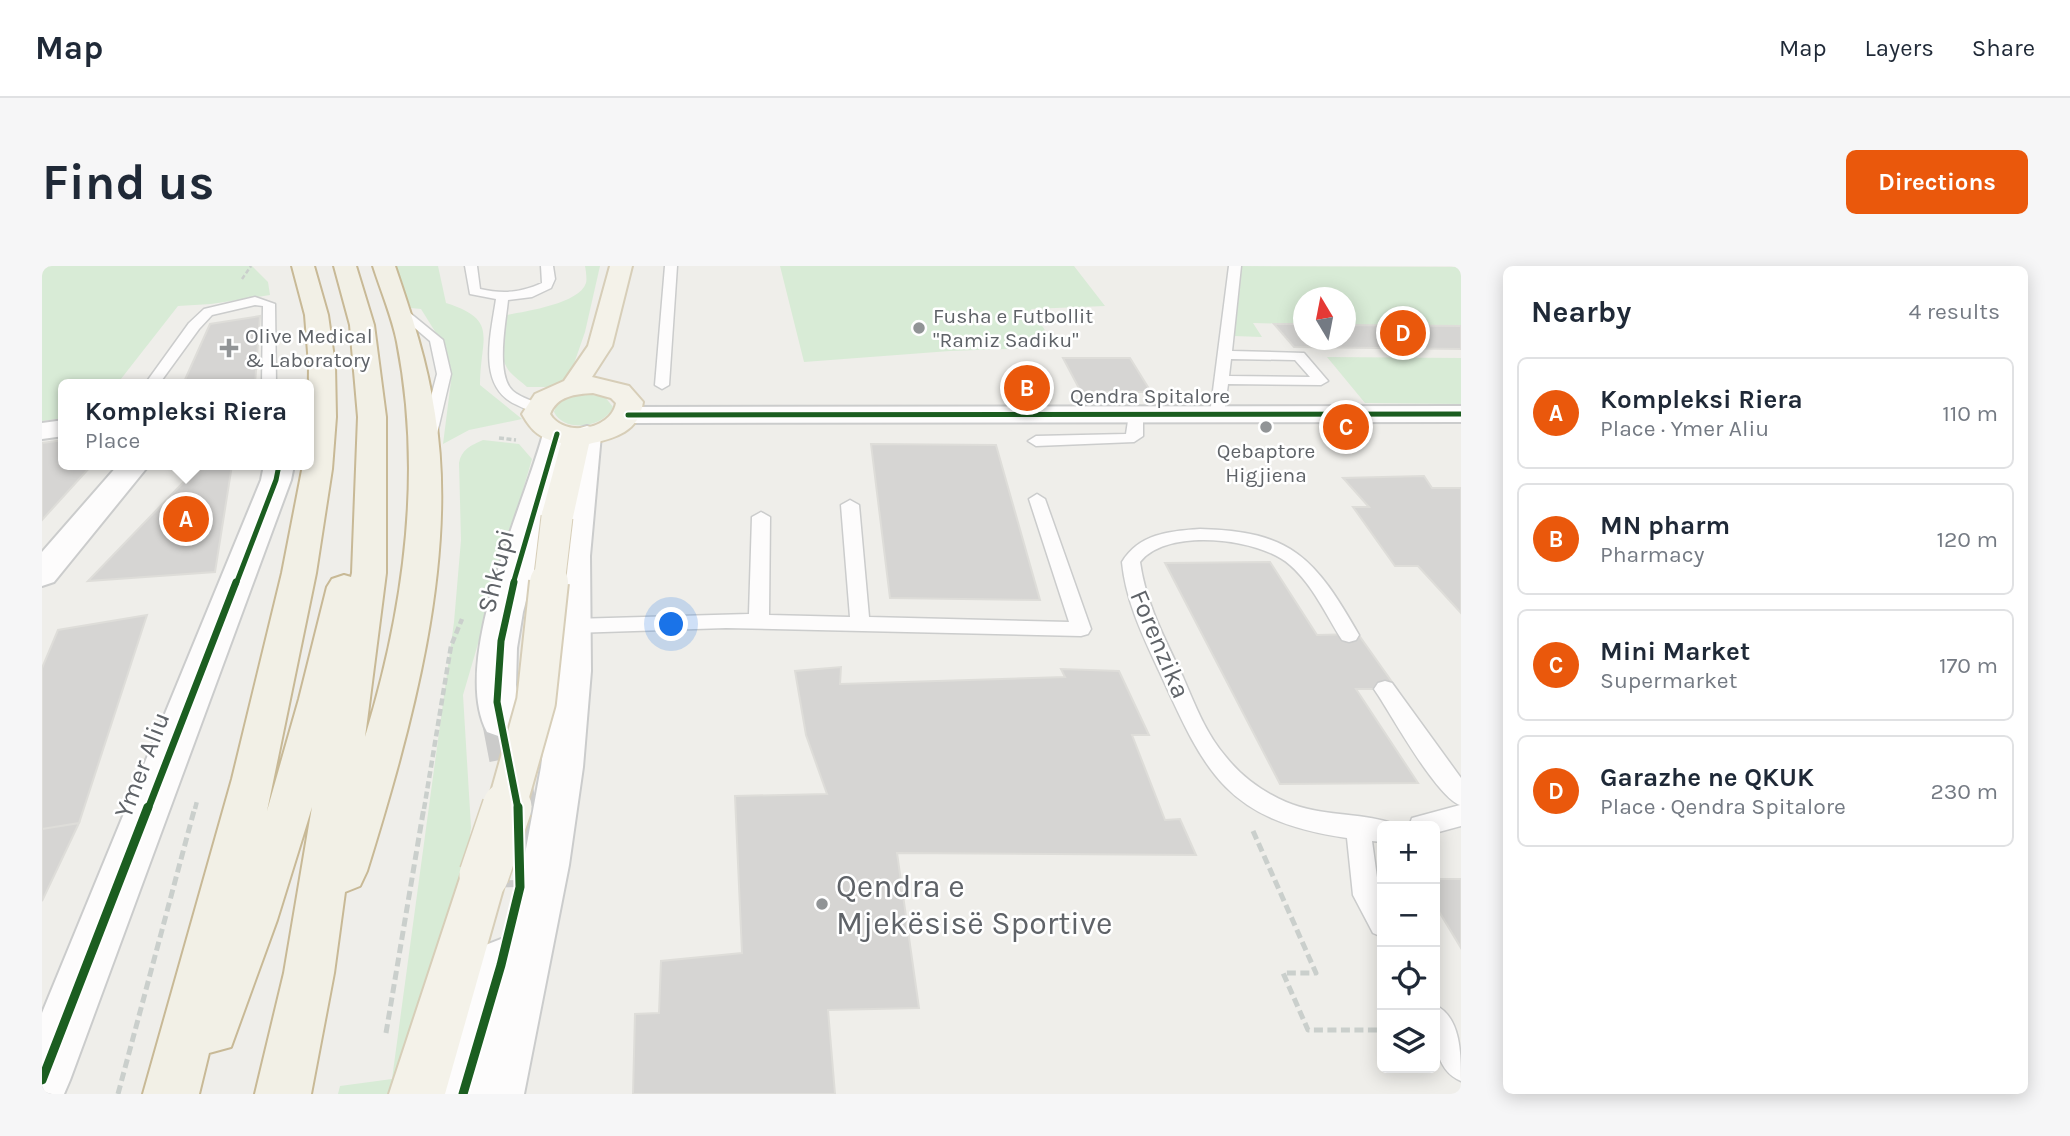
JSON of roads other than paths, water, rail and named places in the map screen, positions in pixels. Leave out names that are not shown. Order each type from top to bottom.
[{"type":"highway","points":[[171,1094],[246,817],[310,511],[322,417],[323,376],[313,300],[303,266]]},
{"type":"highway","points":[[283,1094],[309,973],[369,573],[372,418],[362,326],[345,266]]},
{"type":"highway","points":[[309,973],[367,802],[406,656],[421,575],[426,447],[418,387],[399,307],[384,266]]},
{"type":"highway","points":[[186,1094],[240,957],[289,812],[323,684],[370,454]]},
{"type":"main road","name":"Shkupi","points":[[417,1094],[502,881],[540,679],[564,416],[600,346],[621,266]]},
{"type":"main road","name":"Shkupi","points":[[600,346],[611,388],[620,392],[630,402],[628,415]]},
{"type":"main road","points":[[611,388],[593,385],[564,416],[614,428],[628,415]]},
{"type":"street","name":"Qendra Spitalore","points":[[628,415],[1461,414]]},
{"type":"street","name":"Shkupi","points":[[496,1094],[546,865],[570,704],[572,556],[564,416]]},
{"type":"street","name":"Shkupi","points":[[501,721],[497,702],[500,641],[523,543],[564,416]]},
{"type":"street","points":[[42,574],[130,470]]},
{"type":"street","name":"Ymer Aliu","points":[[42,1080],[278,470]]},
{"type":"street","name":"Shkupi","points":[[463,1094],[501,965],[502,881]]},
{"type":"street","points":[[514,1016],[523,1094]]},
{"type":"lane","points":[[471,266],[474,291],[502,297],[528,294],[547,285],[547,266]]},
{"type":"lane","points":[[662,385],[671,266]]},
{"type":"lane","points":[[1217,414],[1235,266]]},
{"type":"lane","points":[[502,297],[496,362],[501,386],[506,393],[564,416]]},
{"type":"lane","points":[[156,379],[203,315],[221,307],[261,301],[269,304],[269,379]]},
{"type":"lane","points":[[1222,380],[1321,382],[1299,356],[1225,355]]},
{"type":"lane","points":[[501,386],[564,416]]},
{"type":"lane","points":[[1036,441],[1128,439],[1135,436],[1136,414]]},
{"type":"lane","points":[[573,625],[759,622],[1082,629],[1037,499]]},
{"type":"lane","points":[[850,505],[860,625]]},
{"type":"lane","points":[[759,622],[761,517]]},
{"type":"lane","name":"Forenzika","points":[[1349,635],[1298,562],[1273,545],[1240,537],[1194,536],[1152,542],[1139,550],[1131,562],[1138,601],[1202,740],[1229,775],[1248,793],[1270,808],[1305,821],[1370,830]]},
{"type":"lane","points":[[1385,689],[1436,765],[1461,795]]},
{"type":"lane","points":[[1440,821],[1461,815]]},
{"type":"lane","points":[[1370,830],[1366,895],[1377,915]]},
{"type":"lane","points":[[1440,1028],[1461,1066]]},
{"type":"tunnel","points":[[501,721],[518,809]]},
{"type":"tunnel","points":[[518,807],[520,887]]},
{"type":"place","name":"Fusha e Futbollit \"Ramiz Sadiku\"","points":[[919,328]]},
{"type":"place","name":"Garazhe ne QKUK","points":[[1403,333]]},
{"type":"place","name":"Olive Medical & Laboratory","points":[[229,348]]},
{"type":"place","name":"MN pharm","points":[[1027,388]]},
{"type":"place","name":"Qebaptore Higjiena","points":[[1266,427]]},
{"type":"place","name":"Mini Market","points":[[1346,427]]},
{"type":"place","name":"Kompleksi Riera","points":[[186,519]]},
{"type":"place","name":"Qendra e Mjekësisë Sportive","points":[[822,904]]}]
